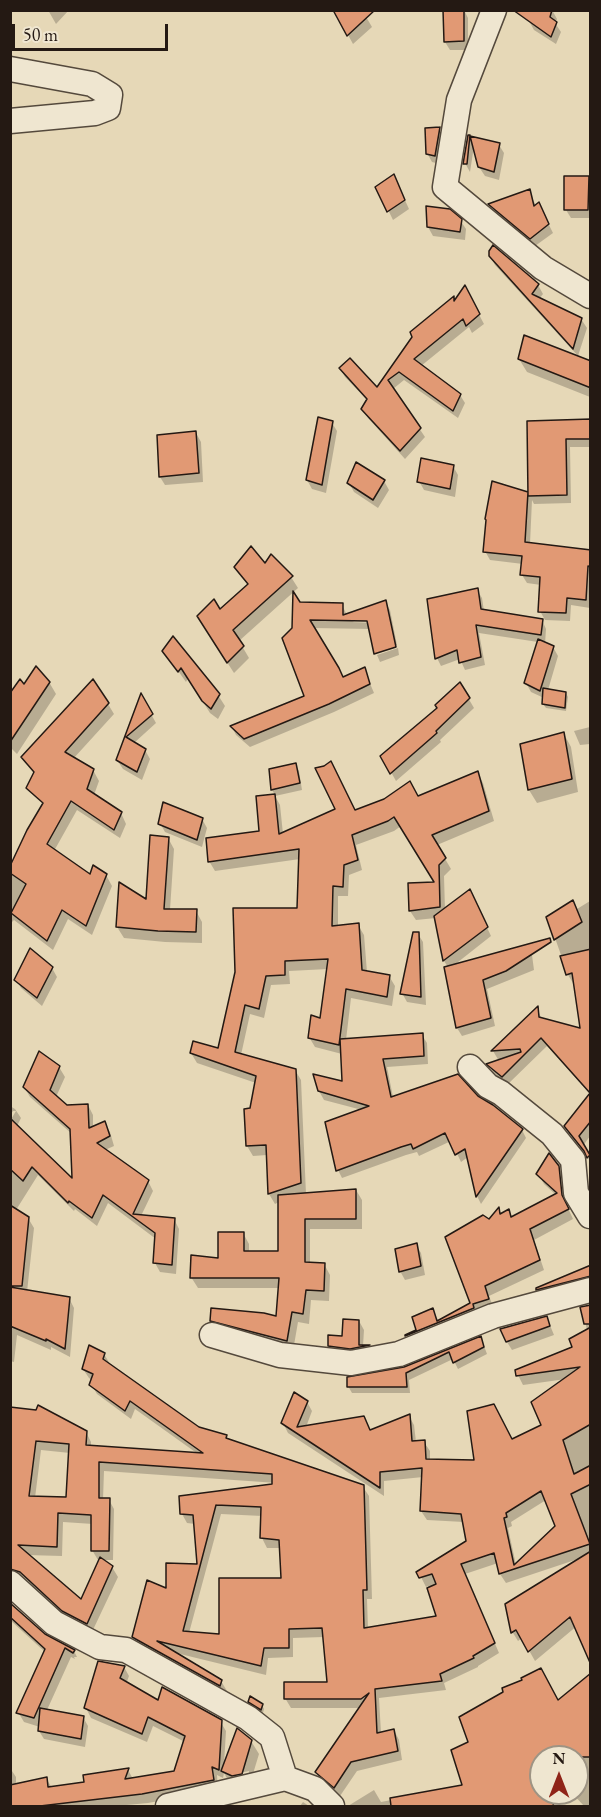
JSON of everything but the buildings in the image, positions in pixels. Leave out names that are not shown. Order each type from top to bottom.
[{"type":"street","points":[[494,10],[459,100],[445,187],[543,268],[591,296]]},
{"type":"street","points":[[10,69],[92,84],[110,95],[108,108],[94,113],[10,121]]},
{"type":"street","points":[[470,1067],[488,1086],[501,1093],[552,1134],[573,1160],[576,1193],[591,1216]]},
{"type":"street","points":[[212,1335],[280,1355],[351,1363],[399,1354],[493,1316],[591,1290]]},
{"type":"street","points":[[10,1583],[54,1623],[100,1647],[126,1650],[248,1718],[272,1737],[285,1778]]},
{"type":"street","points":[[168,1806],[285,1778],[315,1789],[332,1806]]}]
